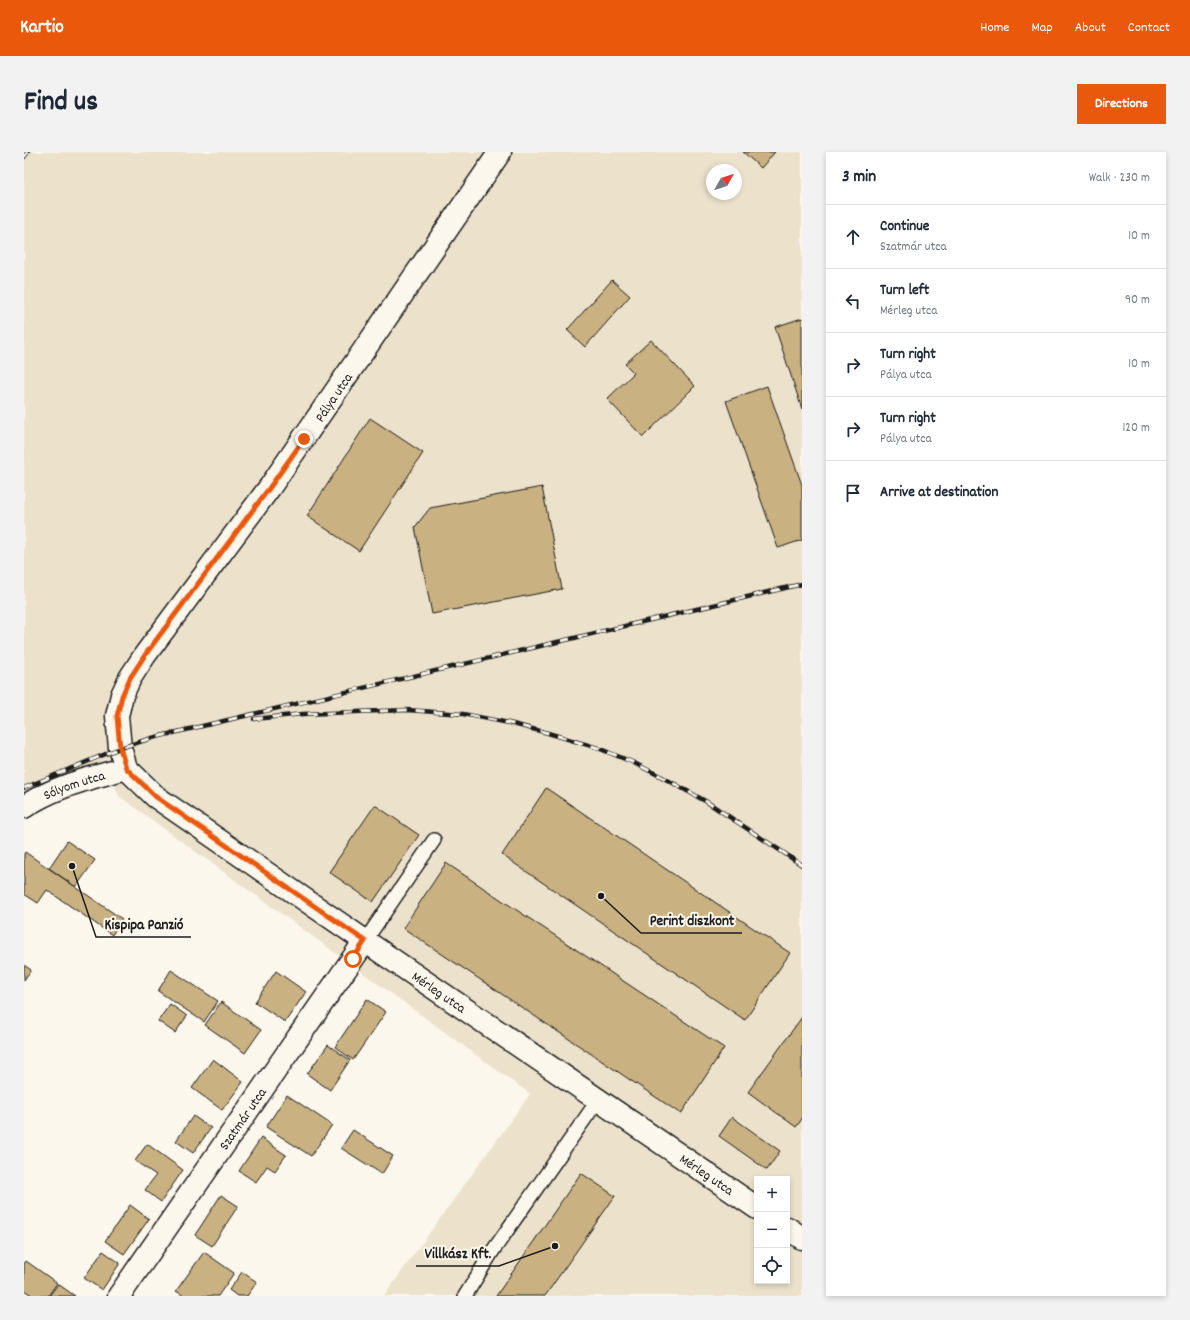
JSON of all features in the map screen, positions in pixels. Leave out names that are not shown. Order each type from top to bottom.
[{"type":"street","name":"Pálya utca","points":[[126,768],[120,748],[117,716],[122,696],[130,678],[145,655],[270,487],[500,152]]},
{"type":"street","name":"Sólyom utca","points":[[24,807],[56,790],[83,780],[126,768]]},
{"type":"street","name":"Mérleg utca","points":[[126,768],[156,797],[754,1206]]},
{"type":"street","name":"Szatmár utca","points":[[119,1296],[365,941]]},
{"type":"street","points":[[790,1230],[802,1238]]},
{"type":"lane","points":[[365,941],[434,840]]},
{"type":"lane","points":[[468,1294],[492,1252],[598,1100]]},
{"type":"shaded area","points":[[24,152],[802,152],[802,1296],[384,1296],[530,1094],[119,796],[104,762],[24,790]]},
{"type":"building","points":[[743,152],[775,152],[761,168]]},
{"type":"building","points":[[612,280],[630,296],[585,347],[567,330]]},
{"type":"building","points":[[802,318],[802,409],[775,327]]},
{"type":"building","points":[[651,340],[695,386],[643,437],[607,399],[634,373],[625,364]]},
{"type":"building","points":[[767,386],[802,485],[802,540],[778,548],[726,401]]},
{"type":"building","points":[[370,418],[423,453],[359,551],[307,516]]},
{"type":"building","points":[[542,487],[562,589],[432,614],[415,527],[430,508]]},
{"type":"building","points":[[546,788],[790,953],[745,1020],[502,855]]},
{"type":"building","points":[[375,805],[419,835],[373,902],[329,872]]},
{"type":"building","points":[[67,841],[95,860],[76,887],[49,868]]},
{"type":"building","points":[[25,852],[122,919],[112,935],[47,890],[38,903],[24,894]]},
{"type":"building","points":[[446,863],[724,1048],[681,1114],[403,928]]},
{"type":"building","points":[[24,965],[31,970],[24,980]]},
{"type":"building","points":[[171,970],[218,1001],[204,1022],[158,991]]},
{"type":"building","points":[[276,971],[306,992],[285,1022],[255,1002]]},
{"type":"building","points":[[367,999],[386,1012],[353,1060],[335,1047]]},
{"type":"building","points":[[221,1002],[261,1030],[245,1053],[205,1025]]},
{"type":"building","points":[[170,1004],[187,1016],[175,1033],[158,1021]]},
{"type":"building","points":[[802,1017],[802,1119],[796,1127],[748,1092]]},
{"type":"building","points":[[328,1045],[350,1060],[330,1090],[307,1074]]},
{"type":"building","points":[[213,1059],[243,1082],[222,1110],[192,1088]]},
{"type":"building","points":[[287,1095],[332,1125],[311,1156],[266,1127]]},
{"type":"building","points":[[193,1116],[211,1128],[193,1153],[176,1141]]},
{"type":"building","points":[[732,1117],[780,1151],[767,1170],[719,1136]]},
{"type":"building","points":[[353,1130],[393,1156],[382,1174],[341,1148]]},
{"type":"building","points":[[261,1138],[286,1155],[275,1171],[267,1166],[256,1182],[239,1171]]},
{"type":"building","points":[[147,1144],[183,1170],[161,1202],[145,1190],[156,1175],[135,1161]]},
{"type":"building","points":[[581,1173],[615,1196],[545,1296],[496,1296]]},
{"type":"building","points":[[221,1195],[238,1206],[212,1246],[195,1235]]},
{"type":"building","points":[[130,1205],[149,1219],[124,1254],[105,1241]]},
{"type":"building","points":[[103,1251],[120,1263],[102,1290],[84,1278]]},
{"type":"building","points":[[204,1252],[234,1273],[218,1296],[184,1296],[176,1291]]},
{"type":"building","points":[[26,1261],[57,1283],[48,1296],[33,1296],[24,1290],[24,1264]]},
{"type":"building","points":[[242,1272],[257,1282],[247,1296],[237,1296],[229,1290]]},
{"type":"building","points":[[58,1284],[75,1296],[49,1296]]},
{"type":"railway","points":[[24,157],[28,152]]},
{"type":"railway","points":[[24,788],[120,748],[152,738],[802,584]]},
{"type":"railway","points":[[254,719],[303,714],[407,710],[463,714],[509,723],[548,733],[598,748],[632,762],[662,777],[707,802],[802,865]]},
{"type":"place","name":"Kispipa Panzió","points":[[72,866]]},
{"type":"place","name":"Perint diszkont","points":[[601,896]]},
{"type":"place","name":"Villkász Kft.","points":[[555,1246]]},
{"type":"route","points":[[304,439],[145,655],[130,678],[122,696],[117,716],[120,748],[126,768],[156,797],[365,941],[353,959]]}]
